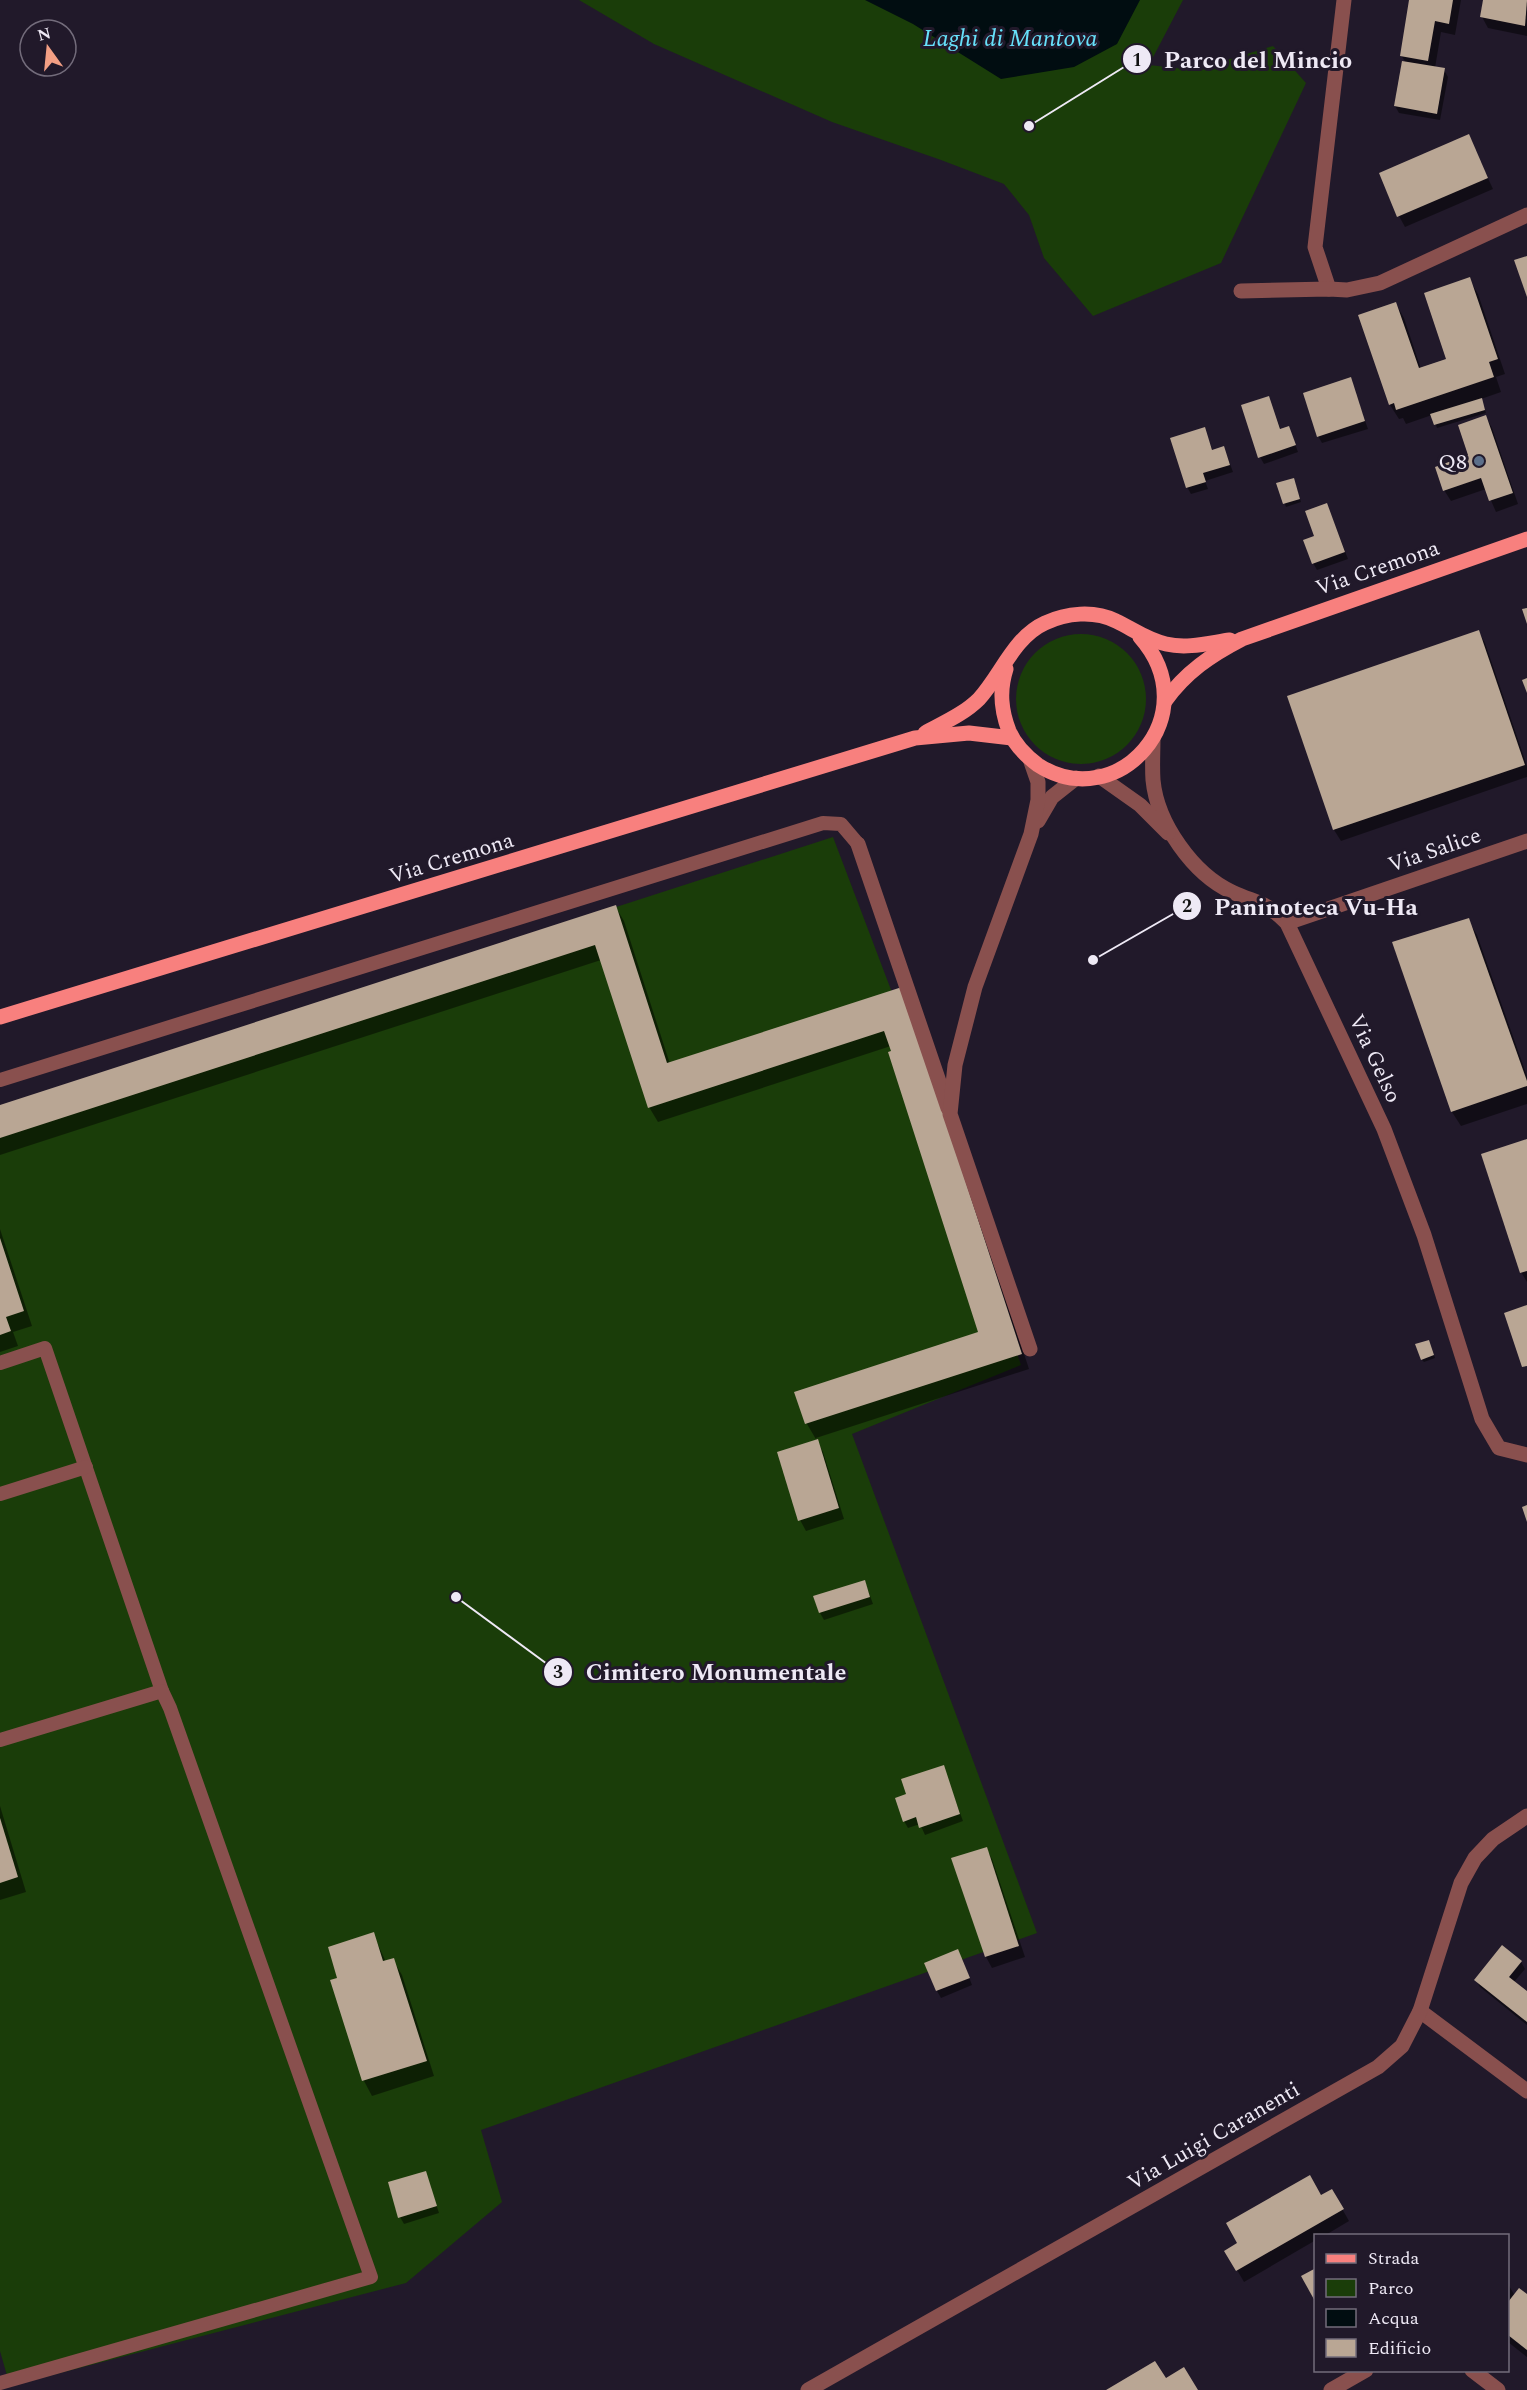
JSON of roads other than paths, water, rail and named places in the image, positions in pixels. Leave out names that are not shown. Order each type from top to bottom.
[{"type":"main road","name":"Via Cremona","points":[[1165,701],[1178,683],[1193,669],[1214,653],[1242,639],[1527,538]]},
{"type":"main road","name":"Via Cremona","points":[[0,1017],[915,738],[957,716],[978,700],[1023,639],[1043,624],[1066,615],[1091,614],[1114,620],[1158,642],[1183,646],[1242,639]]},
{"type":"main road","name":"Via Cremona","points":[[1009,659],[1001,685],[1001,694],[1002,712],[1012,738],[1030,759],[1060,775],[1076,778],[1099,776],[1120,769],[1139,756],[1153,738],[1161,720],[1165,701],[1163,675],[1153,652],[1136,633]]},
{"type":"main road","name":"Via Cremona","points":[[915,738],[969,733],[1012,738]]},
{"type":"street","points":[[1329,289],[1315,247],[1344,0]]},
{"type":"street","points":[[1241,291],[1347,290],[1380,283],[1527,215]]},
{"type":"street","name":"Via Gelso","points":[[1153,738],[1153,781],[1173,837],[1194,864],[1231,892],[1261,902],[1287,923],[1384,1128],[1424,1235],[1482,1419],[1499,1448],[1527,1455]]},
{"type":"street","points":[[950,1114],[955,1065],[975,987],[1031,834],[1038,800],[1038,782],[1030,759]]},
{"type":"street","points":[[1099,776],[1140,805],[1173,837]]},
{"type":"street","points":[[1031,834],[1052,796],[1076,778]]},
{"type":"street","name":"Via Salice","points":[[1287,923],[1527,841]]},
{"type":"street","points":[[858,844],[1030,1350]]},
{"type":"street","name":"Via Luigi Caranenti","points":[[808,2390],[1378,2067],[1402,2046],[1420,2011],[1461,1883],[1475,1858],[1493,1839],[1527,1816]]},
{"type":"street","points":[[1420,2011],[1527,2091]]},
{"type":"street","points":[[1331,2390],[1362,2372]]},
{"type":"street","points":[[1475,2372],[1498,2390]]},
{"type":"lane","points":[[0,1080],[823,823],[841,825],[858,844]]},
{"type":"lane","points":[[0,1363],[45,1348],[162,1691],[372,2277],[0,2383]]},
{"type":"lane","points":[[0,1494],[86,1467]]},
{"type":"lane","points":[[0,1740],[162,1691]]},
{"type":"water","name":"Laghi di Mantova","points":[[865,0],[1140,0],[1117,44],[1074,67],[1001,79],[913,24]]},
{"type":"place","name":"Parco del Mincio","points":[[1029,126]]},
{"type":"place","name":"Q8","points":[[1479,461]]},
{"type":"place","name":"Paninoteca Vu-Ha","points":[[1093,960]]},
{"type":"place","name":"Cimitero Monumentale","points":[[456,1597]]}]
